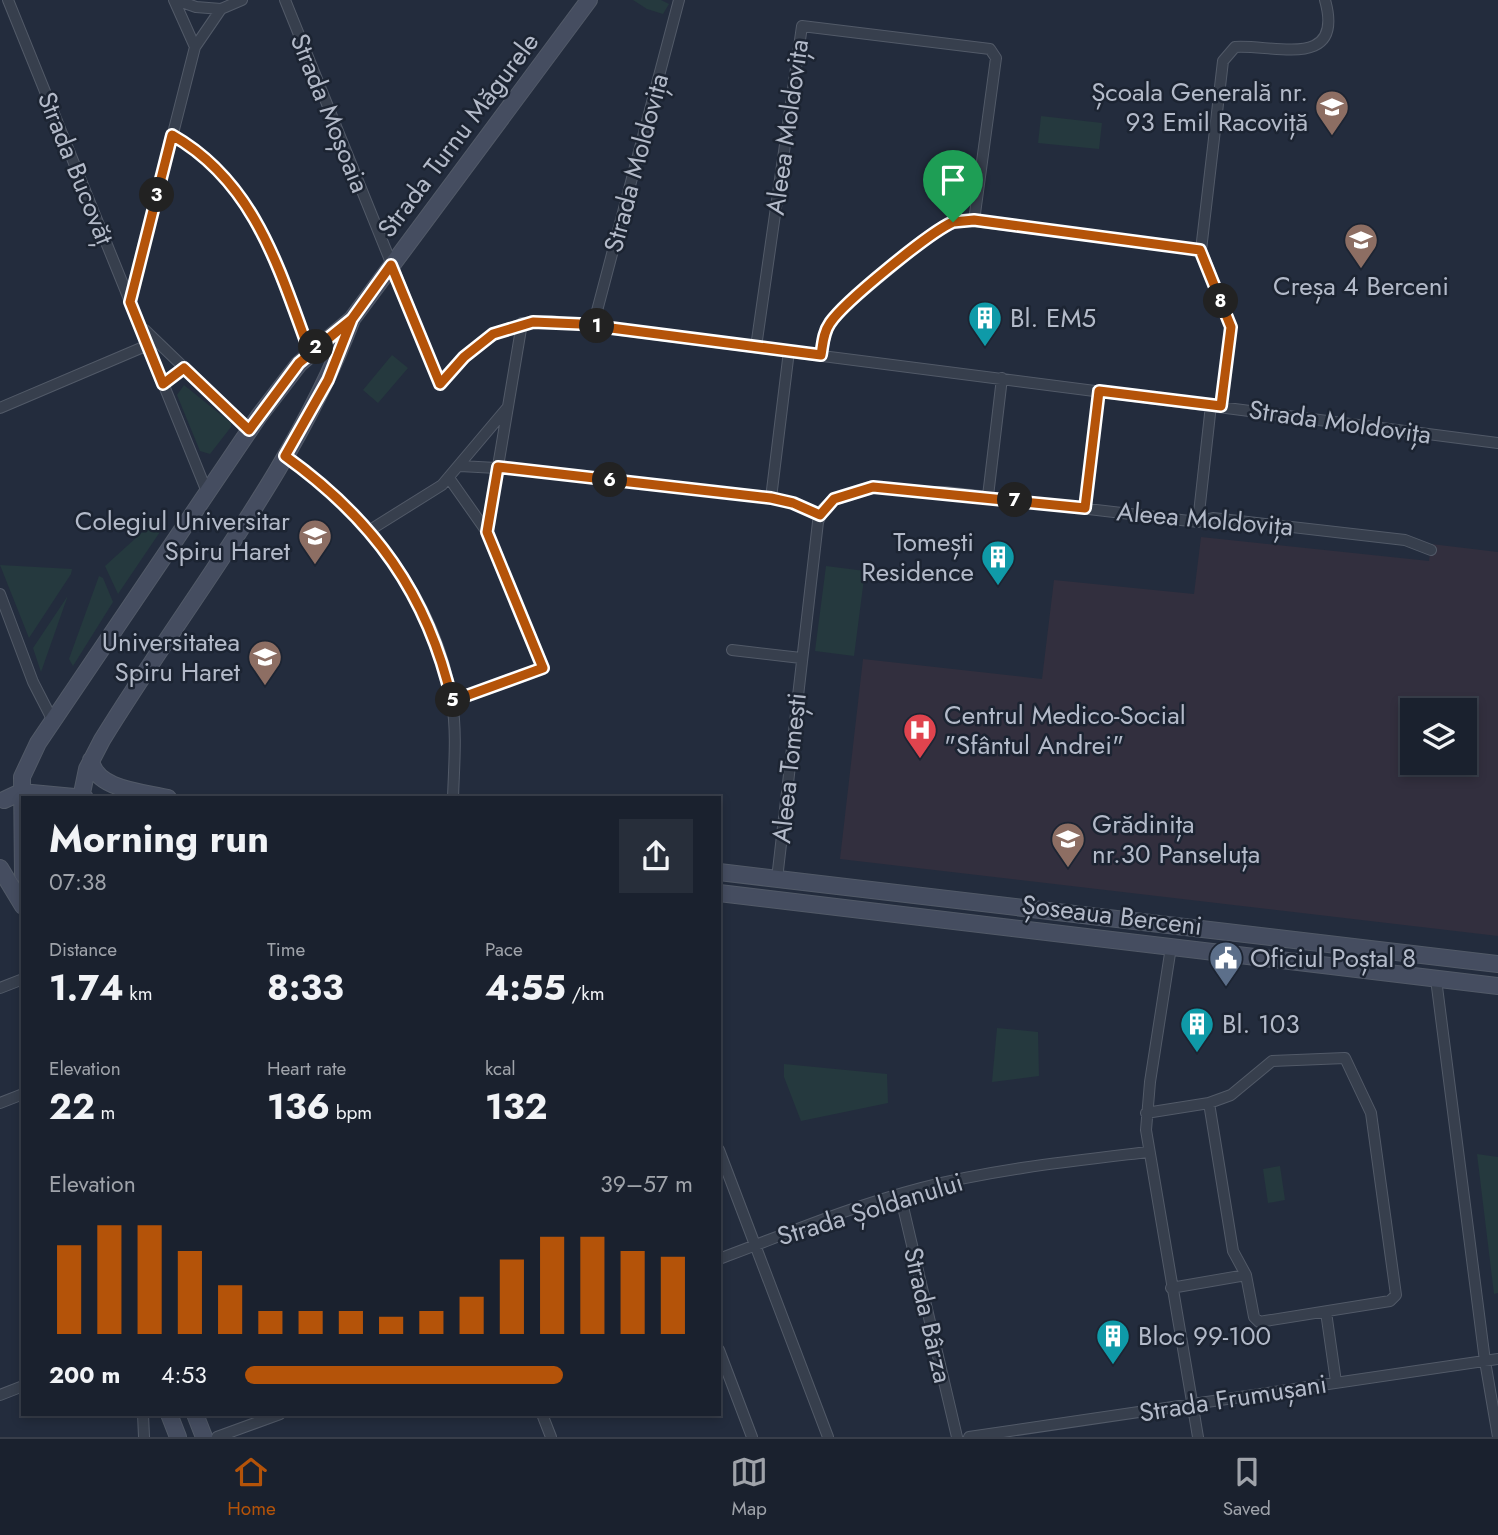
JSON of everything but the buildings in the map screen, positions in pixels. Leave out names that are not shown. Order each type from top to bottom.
[{"type":"main road","name":"Strada Turnu Măgurele","points":[[82,796],[91,760],[285,456],[328,380],[352,319],[589,0]]},
{"type":"main road","name":"Strada Turnu Măgurele","points":[[24,795],[25,768],[52,721],[249,430],[310,353],[352,319]]},
{"type":"main road","points":[[91,760],[96,775],[108,783],[160,796]]},
{"type":"main road","points":[[2,800],[24,795],[43,796]]},
{"type":"main road","points":[[2,800],[21,813]]},
{"type":"main road","points":[[1,871],[21,903]]},
{"type":"main road","name":"Șoseaua Berceni","points":[[721,872],[1498,964]]},
{"type":"main road","name":"Șoseaua Berceni","points":[[721,892],[1498,986]]},
{"type":"main road","points":[[1318,964],[1320,943]]},
{"type":"main road","points":[[170,1416],[178,1437]]},
{"type":"main road","points":[[196,1416],[204,1437]]},
{"type":"street","name":"Strada Bucovăț","points":[[8,0],[207,492]]},
{"type":"street","points":[[175,0],[196,7],[221,9],[242,0]]},
{"type":"street","points":[[175,0],[195,47]]},
{"type":"street","name":"Strada Moșoaia","points":[[285,0],[391,265]]},
{"type":"street","name":"Strada Moldovița","points":[[593,326],[678,0]]},
{"type":"street","points":[[1198,522],[1231,327],[1200,250],[1225,55],[1230,50],[1242,47],[1297,52],[1310,49],[1320,42],[1328,27],[1325,0]]},
{"type":"street","points":[[130,302],[195,47],[221,9]]},
{"type":"street","name":"Aleea Moldovița","points":[[756,347],[802,26],[996,52],[974,220]]},
{"type":"street","points":[[172,135],[211,162],[249,206],[265,237],[310,353]]},
{"type":"street","points":[[821,355],[827,327],[845,306],[935,231],[953,222],[974,220],[1200,250]]},
{"type":"street","name":"Strada Turnu Măgurele","points":[[391,265],[440,384],[479,344],[493,334],[522,323]]},
{"type":"street","points":[[136,316],[151,336],[249,430]]},
{"type":"street","name":"Strada Moldovița","points":[[522,323],[551,321],[593,326],[1498,443]]},
{"type":"street","points":[[487,532],[522,323]]},
{"type":"street","points":[[0,408],[148,345]]},
{"type":"street","points":[[771,498],[789,351]]},
{"type":"street","points":[[163,384],[184,368]]},
{"type":"street","points":[[988,496],[1002,378]]},
{"type":"street","points":[[1085,508],[1099,391]]},
{"type":"street","points":[[370,530],[431,493],[450,478],[508,406]]},
{"type":"street","points":[[285,456],[337,496],[370,530],[419,605],[441,658],[452,701],[453,796]]},
{"type":"street","points":[[460,466],[498,467],[771,498],[793,503],[820,515]]},
{"type":"street","points":[[450,478],[487,532],[543,668],[452,701]]},
{"type":"street","name":"Aleea Moldovița","points":[[820,515],[834,499],[865,487],[988,496],[1198,522],[1213,518],[1405,540],[1431,550]]},
{"type":"street","name":"Aleea Tomești","points":[[776,879],[820,515]]},
{"type":"street","points":[[0,594],[33,682],[52,721]]},
{"type":"street","name":"Aleea Tomești","points":[[732,650],[801,658]]},
{"type":"street","points":[[1171,947],[1146,1113],[1148,1152],[1198,1437]]},
{"type":"street","points":[[1436,979],[1485,1361],[1498,1437]]},
{"type":"street","points":[[0,988],[21,980]]},
{"type":"street","points":[[1146,1113],[1209,1104],[1231,1095],[1272,1061],[1343,1057],[1348,1060],[1371,1113],[1397,1292],[1390,1301],[1259,1322],[1254,1318],[1246,1275],[1234,1251],[1209,1104]]},
{"type":"street","points":[[0,1103],[21,1095]]},
{"type":"street","name":"Strada Șoldanului","points":[[721,1258],[900,1194],[985,1174],[1148,1152]]},
{"type":"street","points":[[721,1155],[828,1437]]},
{"type":"street","name":"Strada Bârza","points":[[900,1194],[957,1437]]},
{"type":"street","points":[[1171,1288],[1246,1275]]},
{"type":"street","points":[[1326,1311],[1336,1382]]},
{"type":"street","points":[[721,1355],[752,1437]]},
{"type":"street","name":"Strada Frumușani","points":[[969,1437],[1498,1359]]},
{"type":"street","points":[[0,1395],[21,1387]]},
{"type":"street","points":[[143,1416],[144,1437]]},
{"type":"street","points":[[217,1437],[275,1416]]},
{"type":"street","points":[[543,1416],[551,1437]]},
{"type":"street","points":[[1073,1423],[1075,1437]]},
{"type":"shaded area","points":[[1201,537],[1429,561],[1431,544],[1498,552],[1498,936],[840,859],[863,659],[1042,679],[1054,580],[1194,594]]},
{"type":"green space","points":[[633,0],[661,0],[669,4],[663,14],[647,9]]},
{"type":"green space","points":[[1041,116],[1102,123],[1099,149],[1038,143]]},
{"type":"green space","points":[[392,355],[408,368],[378,403],[363,390]]},
{"type":"green space","points":[[184,385],[231,423],[231,427],[210,454],[200,451],[177,395]]},
{"type":"green space","points":[[159,517],[166,523],[118,594],[105,566]]},
{"type":"green space","points":[[0,565],[72,569],[29,638]]},
{"type":"green space","points":[[826,566],[865,571],[854,656],[815,651]]},
{"type":"green space","points":[[99,576],[103,578],[113,602],[73,666],[69,659]]},
{"type":"green space","points":[[67,598],[41,672],[33,648]]},
{"type":"green space","points":[[997,1028],[1038,1032],[1039,1076],[992,1082]]},
{"type":"green space","points":[[784,1064],[887,1074],[888,1103],[801,1121],[784,1077]]},
{"type":"green space","points":[[1477,1154],[1498,1157],[1498,1293],[1494,1294]]},
{"type":"green space","points":[[1280,1166],[1285,1200],[1268,1203],[1263,1169]]},
{"type":"place","name":"Școala Generală nr. 93 Emil Racoviță","points":[[1332,137]]},
{"type":"place","name":"Creșa 4 Berceni","points":[[1361,270]]},
{"type":"place","name":"Bl. EM5","points":[[985,348]]},
{"type":"place","name":"Colegiul Universitar Spiru Haret","points":[[315,566]]},
{"type":"place","name":"Tomești Residence","points":[[998,587]]},
{"type":"place","name":"Universitatea Spiru Haret","points":[[265,687]]},
{"type":"place","name":"Centrul Medico-Social \"Sfântul Andrei\"","points":[[920,760]]},
{"type":"place","name":"Grădinița nr.30 Panseluța","points":[[1068,869]]},
{"type":"place","name":"Oficiul Poștal 8","points":[[1226,988]]},
{"type":"place","name":"Bl. 103","points":[[1197,1054]]},
{"type":"place","name":"Bloc 99-100","points":[[1113,1366]]},
{"type":"route","points":[[953,222],[935,231],[832,319],[824,336],[821,355],[580,324],[533,322],[506,327],[493,334],[464,357],[440,384],[391,265],[352,319],[299,363],[249,430],[184,368],[163,384],[130,302],[172,135],[211,162],[249,206],[265,237],[310,353],[352,319],[328,380],[285,456],[347,505],[370,530],[397,568],[428,625],[441,658],[452,701],[543,668],[487,532],[498,467],[771,498],[793,503],[820,515],[834,499],[865,487],[938,491],[1085,508],[1099,391],[1221,406],[1231,327],[1200,250],[974,220],[953,222]]}]
